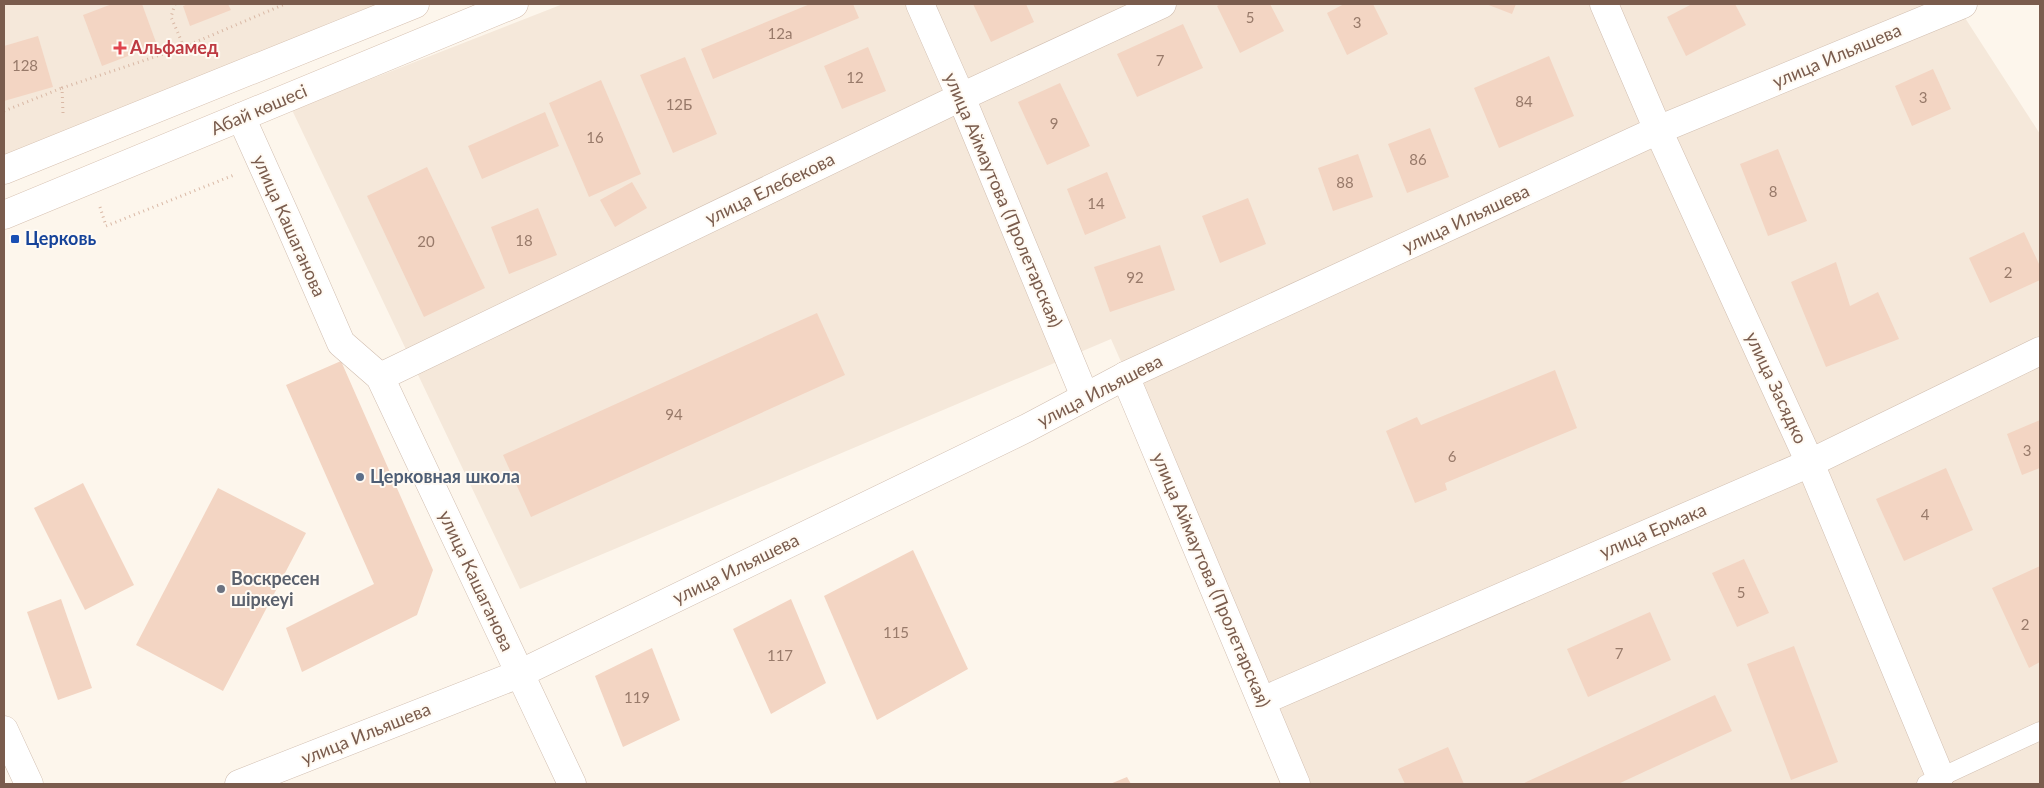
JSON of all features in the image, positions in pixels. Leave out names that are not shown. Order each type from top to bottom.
[{"type":"street","points":[[4,170],[415,4]]},
{"type":"street","name":"Абай көшесі","points":[[4,215],[514,4]]},
{"type":"street","name":"улица Аймаутова (Пролетарская)","points":[[920,4],[961,97],[1085,397]]},
{"type":"street","name":"улица Елебекова","points":[[380,377],[961,97],[1162,4]]},
{"type":"street","name":"улица Засядко","points":[[1604,4],[1658,130],[1810,463],[1933,780]]},
{"type":"street","name":"улица Ильяшева","points":[[239,784],[519,674],[1027,428],[1125,376],[1658,130],[1963,4]]},
{"type":"street","name":"улица Кашаганова","points":[[240,117],[341,343],[380,377],[572,784]]},
{"type":"street","name":"улица Ермака","points":[[1262,701],[1810,463],[2040,351]]},
{"type":"street","name":"улица Аймаутова (Пролетарская)","points":[[1125,376],[1296,784]]},
{"type":"street","points":[[4,730],[29,784]]},
{"type":"lane","points":[[1933,780],[2040,732]]},
{"type":"path","points":[[176,4],[171,17],[184,46]]},
{"type":"path","points":[[4,111],[62,88],[184,46],[285,4]]},
{"type":"path","points":[[62,88],[62,111],[75,142]]},
{"type":"path","points":[[90,180],[106,226],[262,164]]},
{"type":"shaded area","points":[[4,4],[377,4],[329,23],[4,167]]},
{"type":"shaded area","points":[[563,4],[1956,4],[2040,134],[2040,784],[1307,784],[1111,339],[520,589],[292,110]]},
{"type":"building","points":[[112,4],[142,4],[157,45],[102,66],[83,15]]},
{"type":"building","points":[[188,4],[228,4],[231,10],[190,26],[183,6]]},
{"type":"building","points":[[810,4],[853,4],[859,18],[713,79],[701,49]]},
{"type":"building","points":[[973,4],[1026,4],[1034,22],[991,42]]},
{"type":"building","points":[[1221,4],[1270,4],[1284,31],[1240,53],[1217,6]]},
{"type":"building","points":[[1344,4],[1373,4],[1388,34],[1347,55],[1327,13]]},
{"type":"building","points":[[1486,4],[1516,4],[1512,14]]},
{"type":"building","points":[[1692,4],[1735,4],[1746,25],[1686,56],[1667,17]]},
{"type":"building","points":[[1183,24],[1203,68],[1137,97],[1117,54]]},
{"type":"building","points":[[38,36],[53,87],[4,101],[4,46]]},
{"type":"building","points":[[868,47],[886,91],[842,109],[824,66]]},
{"type":"building","points":[[1549,56],[1574,116],[1499,148],[1474,88]]},
{"type":"building","points":[[685,57],[717,134],[673,153],[640,75]]},
{"type":"building","points":[[1933,69],[1951,109],[1912,126],[1895,86]]},
{"type":"building","points":[[601,80],[641,174],[589,197],[549,103]]},
{"type":"building","points":[[1060,83],[1090,146],[1047,165],[1018,102]]},
{"type":"building","points":[[545,112],[559,146],[482,179],[468,146]]},
{"type":"building","points":[[1430,128],[1449,177],[1407,193],[1388,144]]},
{"type":"building","points":[[1778,149],[1807,221],[1768,236],[1740,164]]},
{"type":"building","points":[[1358,154],[1373,197],[1333,211],[1318,168]]},
{"type":"building","points":[[427,167],[485,288],[424,317],[367,196]]},
{"type":"building","points":[[1107,172],[1126,218],[1085,235],[1067,189]]},
{"type":"building","points":[[632,182],[647,208],[615,227],[600,200]]},
{"type":"building","points":[[1248,198],[1266,244],[1220,263],[1202,216]]},
{"type":"building","points":[[538,208],[557,255],[509,274],[491,227]]},
{"type":"building","points":[[2024,232],[2040,266],[2040,280],[1990,303],[1969,258]]},
{"type":"building","points":[[1160,245],[1175,290],[1110,312],[1094,267]]},
{"type":"building","points":[[1836,262],[1850,306],[1878,292],[1899,339],[1826,367],[1791,282]]},
{"type":"building","points":[[817,313],[845,375],[531,517],[503,455]]},
{"type":"building","name":"Церковная школа","points":[[341,361],[433,570],[417,615],[302,672],[286,628],[374,584],[286,385]]},
{"type":"building","points":[[1555,370],[1577,428],[1445,483],[1447,490],[1415,503],[1386,431],[1417,417],[1421,425]]},
{"type":"building","points":[[2040,420],[2040,468],[2022,475],[2007,434]]},
{"type":"building","points":[[1946,468],[1973,530],[1904,561],[1876,499]]},
{"type":"building","points":[[83,483],[134,585],[85,610],[34,508]]},
{"type":"building","name":"Воскресен шіркеуі","points":[[218,488],[306,533],[223,691],[136,645]]},
{"type":"building","points":[[913,550],[968,669],[877,720],[824,596]]},
{"type":"building","points":[[1744,559],[1769,613],[1737,627],[1712,573]]},
{"type":"building","points":[[2040,566],[2040,662],[2029,668],[1992,588]]},
{"type":"building","points":[[61,599],[92,688],[58,700],[27,612]]},
{"type":"building","points":[[791,599],[826,683],[771,714],[733,629]]},
{"type":"building","points":[[1650,612],[1671,660],[1588,697],[1567,649]]},
{"type":"building","points":[[1794,646],[1838,762],[1791,780],[1747,664]]},
{"type":"building","points":[[652,648],[680,720],[623,747],[595,676]]},
{"type":"building","points":[[1715,695],[1732,731],[1618,784],[1522,784]]},
{"type":"building","points":[[1448,747],[1464,784],[1405,784],[1398,769]]},
{"type":"building","points":[[1127,777],[1131,784],[1110,784]]},
{"type":"place","name":"Альфамед","points":[[120,48]]},
{"type":"place","name":"Церковь","points":[[15,239]]},
{"type":"place","name":"Церковная школа","points":[[360,477]]},
{"type":"place","name":"Воскресен шіркеуі","points":[[221,589]]}]
